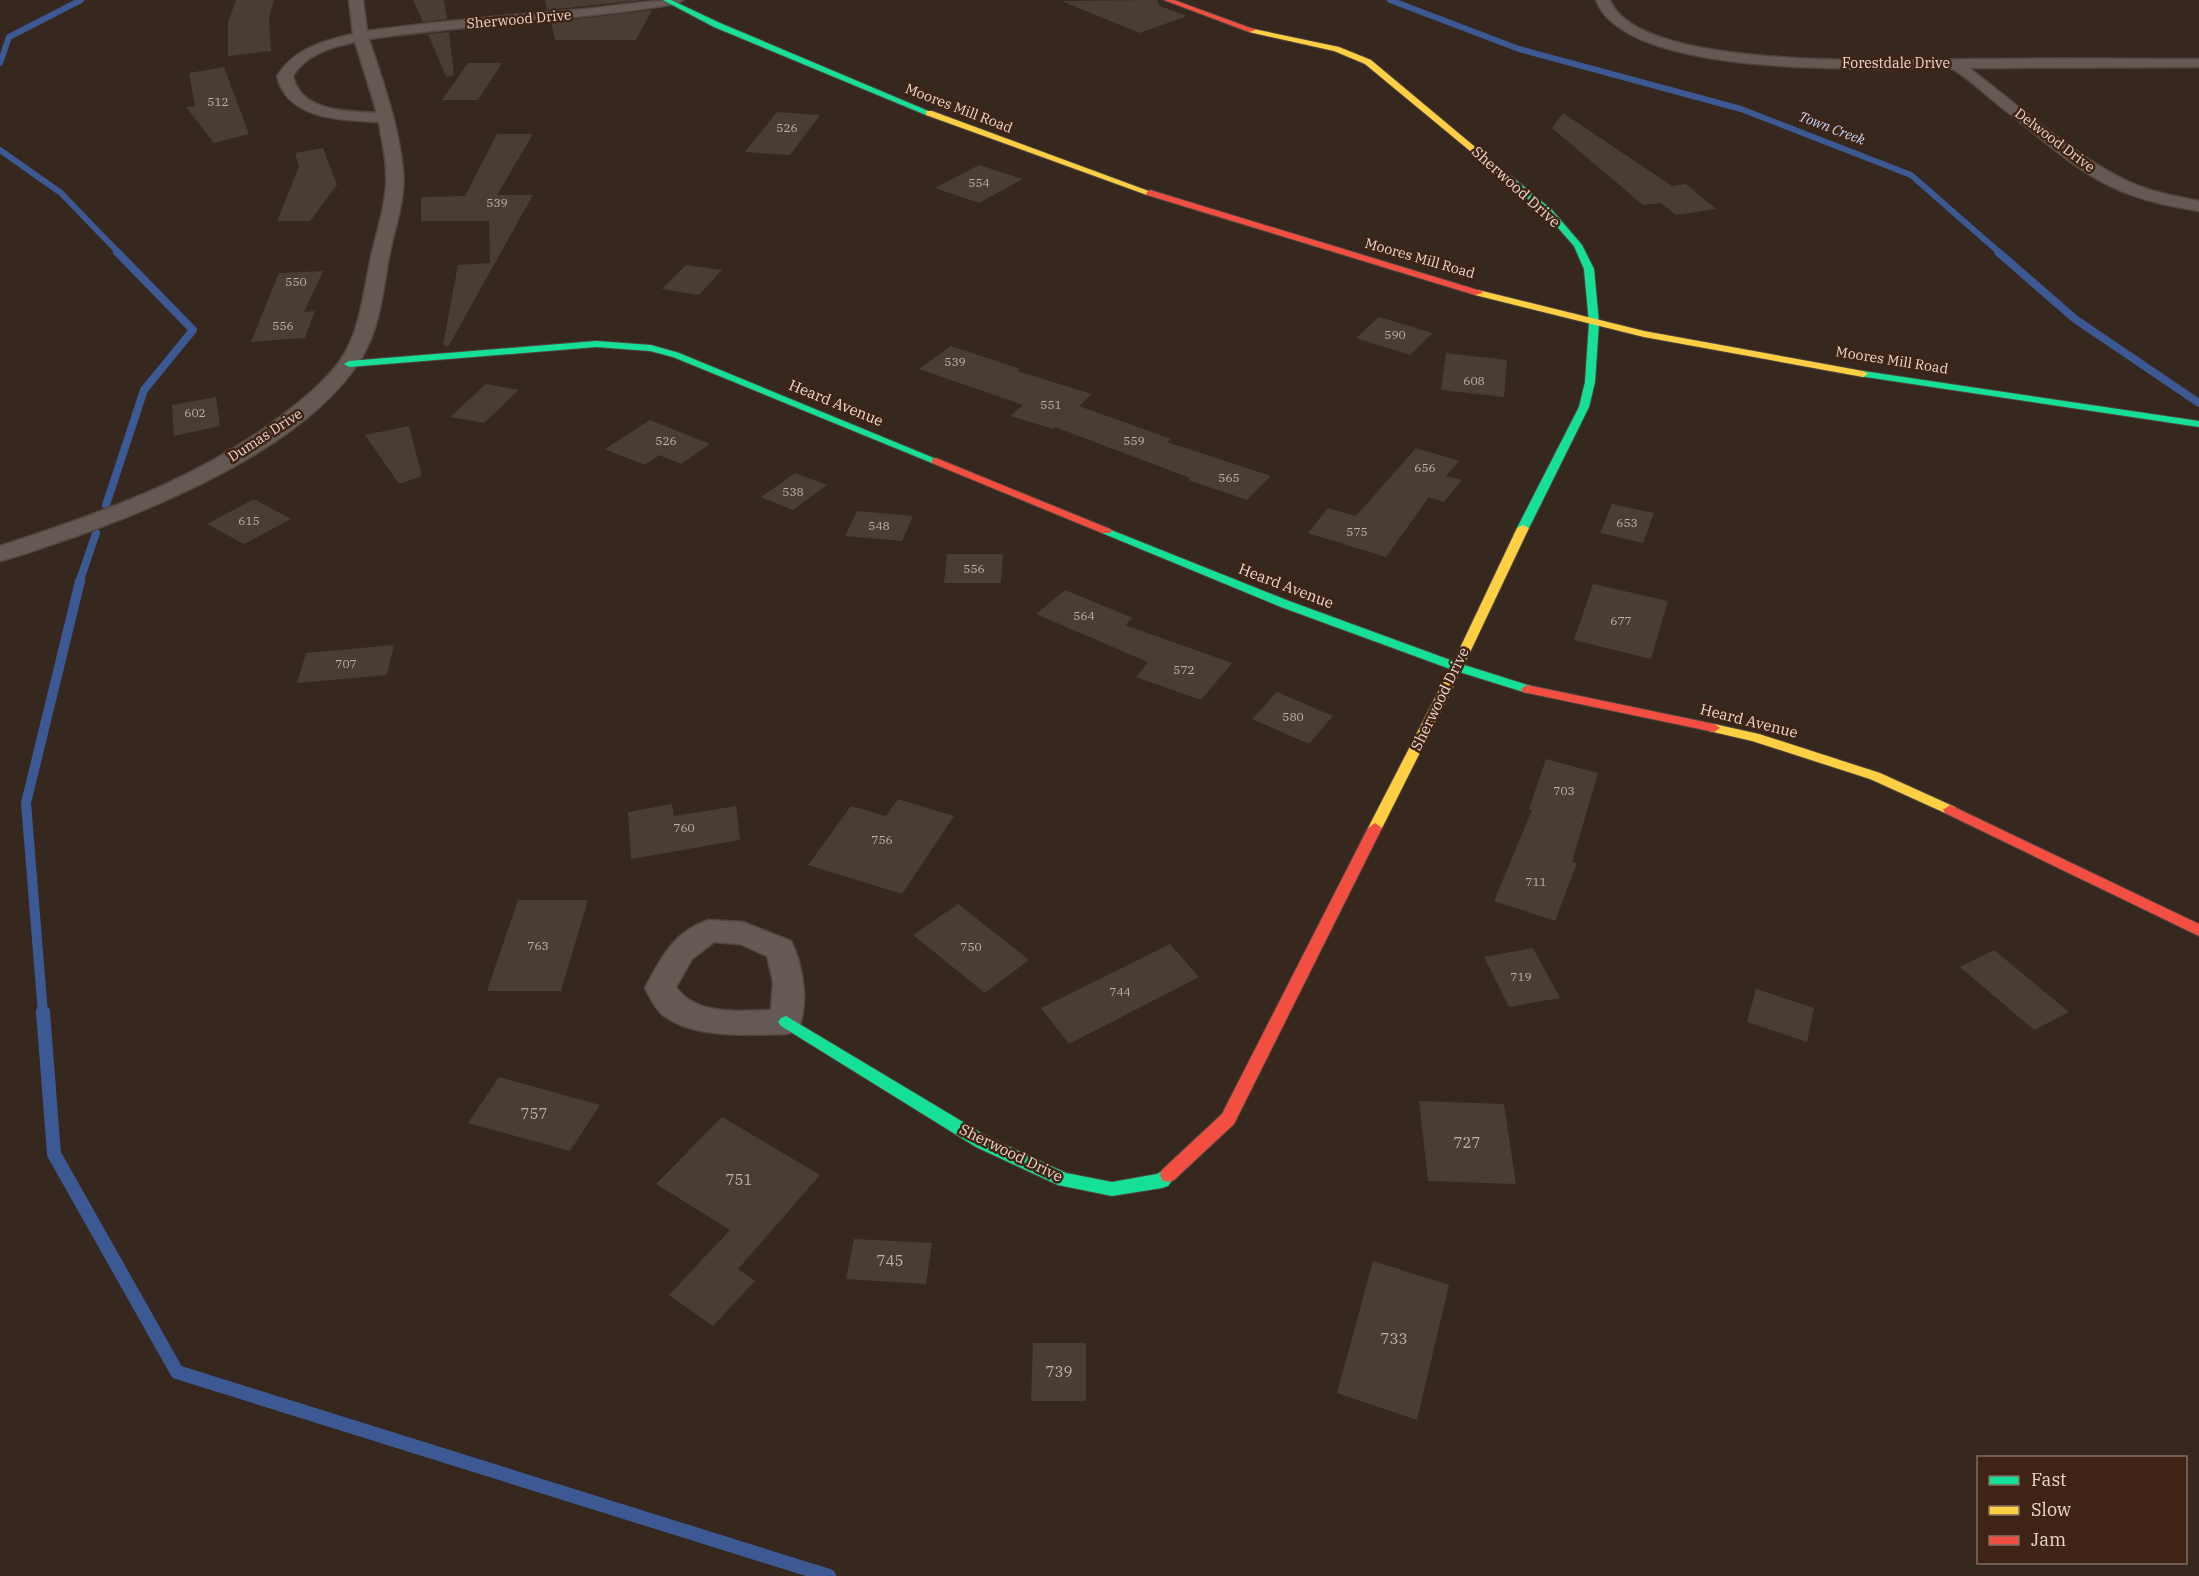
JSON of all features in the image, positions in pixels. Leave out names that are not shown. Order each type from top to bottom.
[{"type":"street","name":"Dumas Drive","points":[[0,554],[77,528],[169,491],[242,452],[298,415],[349,364],[358,348],[367,322],[393,194],[395,173],[386,118],[361,36],[356,0]]},
{"type":"street","name":"Sherwood Drive","points":[[786,1022],[982,1142],[1064,1180],[1112,1189],[1162,1181],[1228,1119],[1457,667],[1483,609],[1584,407],[1590,382],[1594,323],[1589,269],[1578,245],[1549,212],[1368,62],[1336,50],[1260,33],[1167,0]]},
{"type":"street","name":"Sherwood Drive","points":[[361,36],[416,28],[608,11],[671,1]]},
{"type":"street","name":"Moores Mill Road","points":[[671,1],[907,106],[1117,184],[1242,224],[1444,283],[1594,323],[1799,363],[2199,424]]},
{"type":"street","name":"Forestdale Drive","points":[[1605,4],[1611,16],[1632,32],[1646,38],[1721,55],[1786,63],[2199,63]]},
{"type":"street","points":[[361,36],[324,45],[290,68],[285,76],[290,92],[321,112],[386,118]]},
{"type":"street","name":"Delwood Drive","points":[[1955,64],[2084,164],[2120,184],[2172,201],[2199,206]]},
{"type":"street","name":"Heard Avenue","points":[[349,364],[596,344],[651,348],[676,355],[1285,604],[1457,667],[1512,686],[1754,737],[1875,776],[1994,830],[2199,930]]},
{"type":"building","points":[[236,0],[274,0],[269,17],[271,51],[228,56],[228,22]]},
{"type":"building","points":[[413,0],[444,0],[447,19],[423,22]]},
{"type":"building","points":[[545,0],[643,0],[547,10]]},
{"type":"building","points":[[1157,0],[1160,6],[1187,16],[1140,33],[1061,1]]},
{"type":"building","points":[[652,10],[636,40],[555,40],[551,22]]},
{"type":"building","points":[[449,32],[454,75],[446,77],[428,34]]},
{"type":"building","points":[[468,63],[502,63],[478,100],[442,100]]},
{"type":"building","points":[[224,67],[249,134],[214,143],[186,107],[195,106],[189,73]]},
{"type":"building","points":[[777,112],[820,115],[790,155],[745,152]]},
{"type":"building","points":[[1563,113],[1672,186],[1686,184],[1716,209],[1676,215],[1661,203],[1643,205],[1552,128]]},
{"type":"building","points":[[497,134],[533,134],[497,195],[533,195],[448,347],[443,345],[458,265],[490,263],[489,221],[421,221],[421,197],[465,196]]},
{"type":"building","points":[[323,148],[337,185],[310,221],[277,221],[299,167],[295,153]]},
{"type":"building","points":[[979,165],[1023,179],[979,203],[935,188]]},
{"type":"building","points":[[686,265],[722,270],[699,295],[662,289]]},
{"type":"building","points":[[323,271],[304,312],[315,311],[305,338],[251,342],[279,273]]},
{"type":"building","points":[[1379,317],[1433,333],[1410,355],[1356,338]]},
{"type":"building","points":[[951,346],[1020,369],[1017,371],[1092,394],[1079,406],[1171,439],[1167,442],[1271,476],[1247,500],[1188,480],[1190,478],[1055,427],[1053,429],[1010,416],[1023,405],[919,369]]},
{"type":"building","points":[[1446,353],[1507,360],[1504,397],[1441,390]]},
{"type":"building","points":[[486,384],[519,390],[484,423],[450,417]]},
{"type":"building","points":[[216,397],[220,426],[174,436],[172,405]]},
{"type":"building","points":[[650,420],[710,444],[681,464],[659,455],[645,465],[605,449]]},
{"type":"building","points":[[409,426],[422,476],[399,484],[365,435]]},
{"type":"building","points":[[1416,448],[1459,461],[1446,476],[1462,480],[1444,502],[1429,497],[1386,557],[1308,533],[1328,508],[1356,516]]},
{"type":"building","points":[[795,473],[827,485],[793,510],[761,497]]},
{"type":"building","points":[[254,499],[291,519],[244,544],[207,524]]},
{"type":"building","points":[[1612,504],[1654,513],[1643,543],[1600,533]]},
{"type":"building","points":[[857,511],[913,516],[902,541],[845,536]]},
{"type":"building","points":[[947,554],[1003,554],[1001,583],[944,583]]},
{"type":"building","points":[[1593,584],[1668,601],[1651,659],[1574,640]]},
{"type":"building","points":[[1065,590],[1133,618],[1125,625],[1232,663],[1201,700],[1136,677],[1148,662],[1036,614]]},
{"type":"building","points":[[394,645],[387,675],[297,683],[306,653]]},
{"type":"building","points":[[1277,692],[1333,716],[1309,744],[1252,719]]},
{"type":"building","points":[[1546,759],[1598,773],[1572,862],[1577,863],[1555,921],[1494,901],[1532,810],[1529,809]]},
{"type":"building","points":[[898,799],[954,816],[902,894],[808,865],[851,806],[886,816]]},
{"type":"building","points":[[672,804],[674,816],[736,806],[740,840],[631,859],[628,812]]},
{"type":"building","points":[[518,900],[588,900],[561,991],[487,991]]},
{"type":"building","points":[[958,904],[1029,960],[985,993],[913,935]]},
{"type":"building","points":[[1170,944],[1199,977],[1069,1044],[1041,1008]]},
{"type":"building","points":[[1533,948],[1560,998],[1509,1007],[1484,957]]},
{"type":"building","points":[[1994,950],[2069,1012],[2034,1030],[1960,967]]},
{"type":"building","points":[[1756,989],[1814,1008],[1807,1042],[1747,1022]]},
{"type":"building","points":[[499,1077],[600,1105],[570,1151],[468,1123]]},
{"type":"building","points":[[1419,1101],[1504,1104],[1516,1184],[1428,1181]]},
{"type":"building","points":[[722,1117],[820,1175],[738,1269],[755,1281],[713,1326],[669,1295],[730,1230],[656,1184]]},
{"type":"building","points":[[854,1239],[932,1243],[926,1284],[846,1279]]},
{"type":"building","points":[[1373,1261],[1449,1285],[1417,1420],[1337,1393]]},
{"type":"building","points":[[1033,1343],[1086,1343],[1086,1401],[1031,1401]]},
{"type":"waterway","points":[[0,63],[9,37],[81,0]]},
{"type":"waterway","name":"Town Creek","points":[[1390,0],[1519,49],[1741,109],[1911,175],[2000,253]]},
{"type":"waterway","points":[[0,150],[61,193],[119,253]]},
{"type":"waterway","points":[[106,505],[144,390],[193,330],[117,252]]},
{"type":"waterway","name":"Town Creek","points":[[1998,252],[2075,319],[2199,403]]},
{"type":"waterway","points":[[79,583],[96,533]]},
{"type":"waterway","points":[[43,1014],[26,803],[80,581]]},
{"type":"waterway","points":[[43,1012],[54,1154],[177,1372],[829,1576]]},
{"type":"traffic: fast","points":[[666,0],[717,25],[929,113]]},
{"type":"traffic: fast","points":[[1507,177],[1549,212],[1578,245],[1589,269],[1594,323],[1590,382],[1584,407],[1523,528]]},
{"type":"traffic: fast","points":[[349,364],[596,344],[651,348],[676,355],[936,461]]},
{"type":"traffic: fast","points":[[1863,374],[2199,424]]},
{"type":"traffic: fast","points":[[1106,531],[1285,604],[1457,667],[1527,689]]},
{"type":"traffic: fast","points":[[786,1022],[982,1142],[1064,1180],[1112,1189],[1162,1181],[1168,1175]]},
{"type":"traffic: slow","points":[[1252,30],[1336,49],[1368,62],[1507,177]]},
{"type":"traffic: slow","points":[[929,113],[1150,193]]},
{"type":"traffic: slow","points":[[1478,293],[1644,334],[1863,374]]},
{"type":"traffic: slow","points":[[1375,828],[1457,667],[1523,528]]},
{"type":"traffic: slow","points":[[1714,728],[1754,737],[1875,776],[1950,810]]},
{"type":"traffic: jam","points":[[1167,0],[1252,30]]},
{"type":"traffic: jam","points":[[1150,193],[1478,293]]},
{"type":"traffic: jam","points":[[936,461],[1106,531]]},
{"type":"traffic: jam","points":[[1527,689],[1714,728]]},
{"type":"traffic: jam","points":[[1950,810],[2199,930]]},
{"type":"traffic: jam","points":[[1168,1175],[1228,1119],[1375,828]]}]
